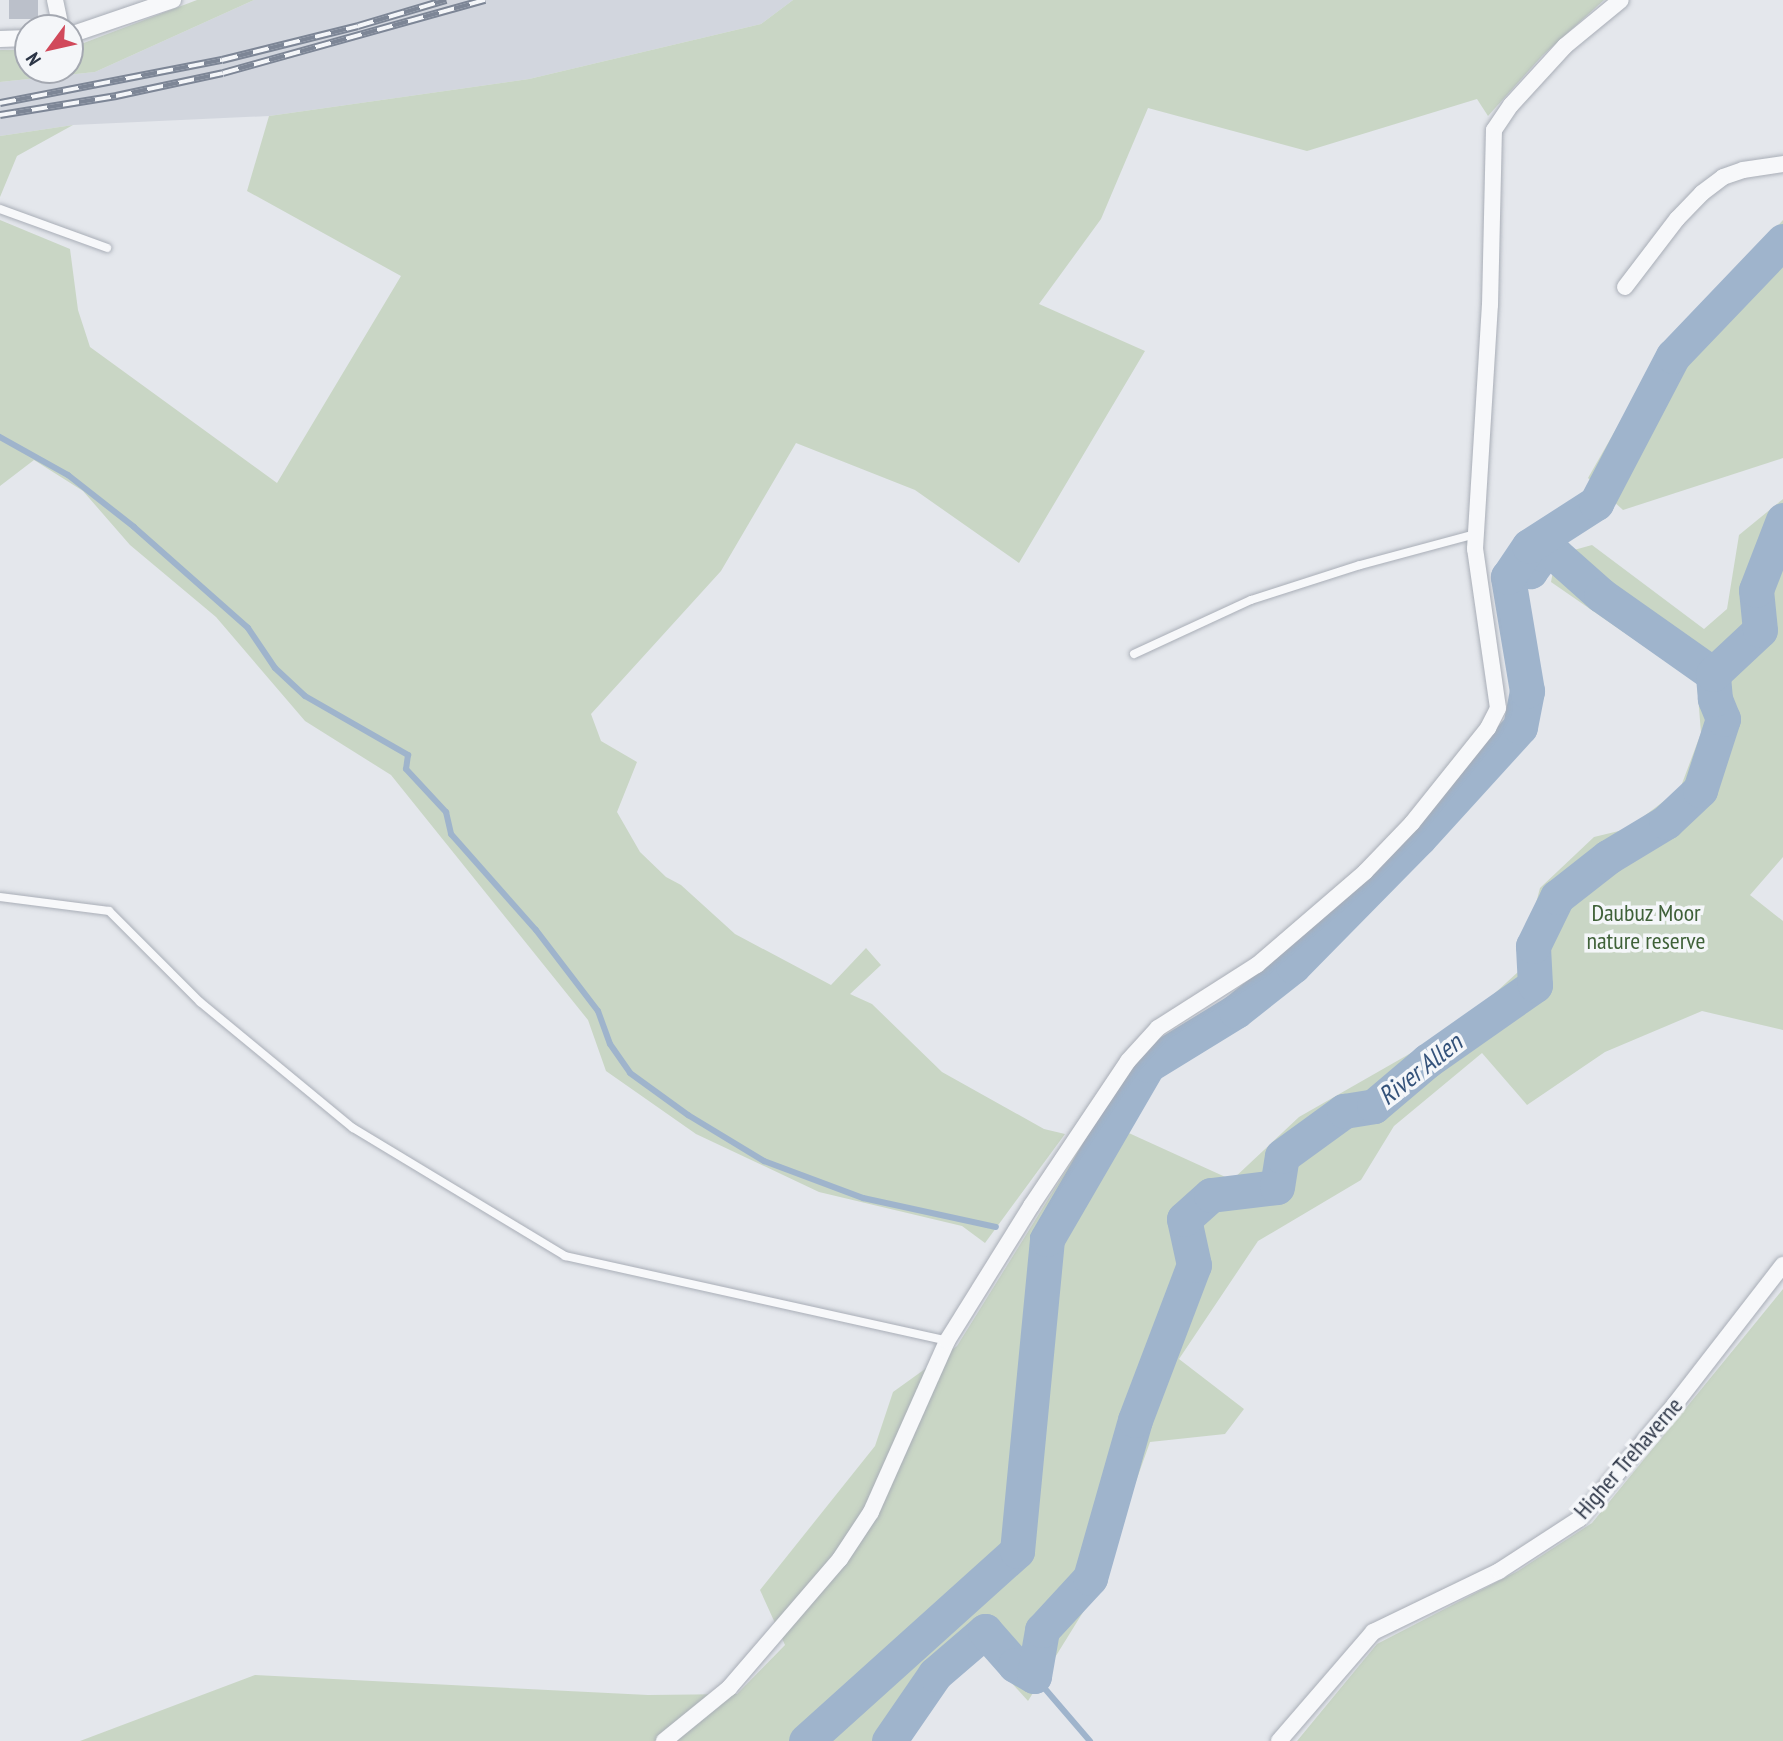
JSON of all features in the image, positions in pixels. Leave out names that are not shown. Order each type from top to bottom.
[{"type":"street","points":[[84,30],[173,0]]},
{"type":"street","points":[[664,1741],[729,1688],[840,1559],[871,1512],[947,1341],[1031,1206],[1136,1052],[1158,1028],[1257,965],[1365,872],[1412,823],[1488,728],[1498,708],[1475,549],[1490,305],[1494,130],[1511,105],[1565,46],[1620,0]]},
{"type":"street","points":[[1625,287],[1677,219],[1702,193],[1723,177],[1743,170],[1783,164]]},
{"type":"street","name":"Higher Trehaverne","points":[[1279,1741],[1373,1632],[1499,1571],[1579,1519],[1675,1404],[1783,1265]]},
{"type":"lane","points":[[0,209],[107,248]]},
{"type":"lane","points":[[1134,653],[1251,600],[1360,565],[1476,534]]},
{"type":"lane","points":[[0,897],[108,911],[200,1002],[353,1128],[565,1256],[947,1341]]},
{"type":"shaded area","points":[[254,0],[793,0],[761,24],[529,79],[269,116],[73,125],[0,136],[0,82],[84,84],[84,73],[95,72]]},
{"type":"green space","points":[[197,0],[254,0],[95,72],[84,73],[84,43]]},
{"type":"green space","points":[[793,0],[1604,0],[1542,56],[1488,116],[1477,99],[1307,151],[1148,108],[1101,219],[1039,304],[1145,351],[1019,563],[915,490],[796,443],[721,571],[591,714],[601,741],[637,762],[617,812],[640,852],[666,877],[681,885],[735,934],[831,985],[866,948],[881,965],[850,994],[872,1004],[942,1072],[1044,1129],[1065,1134],[985,1243],[962,1226],[819,1192],[696,1134],[606,1071],[588,1020],[391,775],[305,721],[216,617],[130,545],[83,491],[34,460],[0,486],[0,220],[70,249],[78,310],[90,347],[277,483],[401,276],[247,191],[269,116],[529,79],[761,24]]},
{"type":"green space","points":[[0,50],[14,50],[14,81],[0,82]]},
{"type":"green space","points":[[73,125],[17,156],[0,197],[0,136]]},
{"type":"green space","points":[[1783,220],[1783,458],[1623,510],[1588,478],[1655,361]]},
{"type":"green space","name":"Daubuz Moor nature reserve","points":[[1783,499],[1783,857],[1750,895],[1783,921],[1783,1030],[1702,1011],[1605,1052],[1527,1105],[1482,1053],[1394,1126],[1361,1180],[1258,1241],[1179,1359],[1244,1409],[1225,1434],[1150,1442],[1098,1588],[1028,1701],[967,1634],[897,1741],[80,1741],[255,1675],[648,1695],[737,1694],[785,1645],[760,1590],[875,1446],[893,1392],[957,1346],[1098,1119],[1232,1180],[1299,1117],[1460,1025],[1518,972],[1540,888],[1594,837],[1627,829],[1680,789],[1701,733],[1697,683],[1551,582],[1556,555],[1592,545],[1704,629],[1727,609],[1739,535]]},
{"type":"green space","points":[[1783,1289],[1783,1741],[1297,1741],[1377,1644],[1518,1571],[1592,1523]]},
{"type":"building","points":[[9,0],[38,0],[38,14],[14,14],[14,19],[9,19]]},
{"type":"waterway","points":[[806,1741],[1017,1551],[1047,1239],[1148,1065],[1236,1011],[1293,966],[1419,838],[1520,727],[1527,691],[1508,577],[1529,546],[1596,503],[1673,356],[1783,241]]},
{"type":"waterway","points":[[0,437],[68,475],[134,527],[248,628],[275,668],[305,696],[408,755],[406,769],[446,812],[451,834],[536,930],[598,1011],[610,1044],[630,1073],[688,1115],[764,1161],[863,1198],[996,1227]]},
{"type":"waterway","name":"River Allen","points":[[889,1741],[935,1674],[985,1631],[1015,1665],[1034,1676],[1042,1630],[1090,1578],[1135,1420],[1194,1265],[1184,1219],[1211,1195],[1277,1187],[1282,1156],[1344,1111],[1374,1106],[1427,1061],[1535,985],[1533,946],[1557,897],[1608,857],[1666,822],[1700,790],[1723,719],[1715,699],[1713,674],[1760,630],[1756,590],[1783,520]]},
{"type":"waterway","points":[[1520,565],[1530,571],[1543,554],[1556,555],[1601,595],[1713,674]]},
{"type":"waterway","points":[[1033,1236],[1047,1239]]},
{"type":"waterway","points":[[1034,1676],[1090,1741]]},
{"type":"railway","points":[[0,103],[222,60],[358,26],[446,0]]},
{"type":"railway","points":[[0,115],[116,96],[223,73],[485,0]]}]
